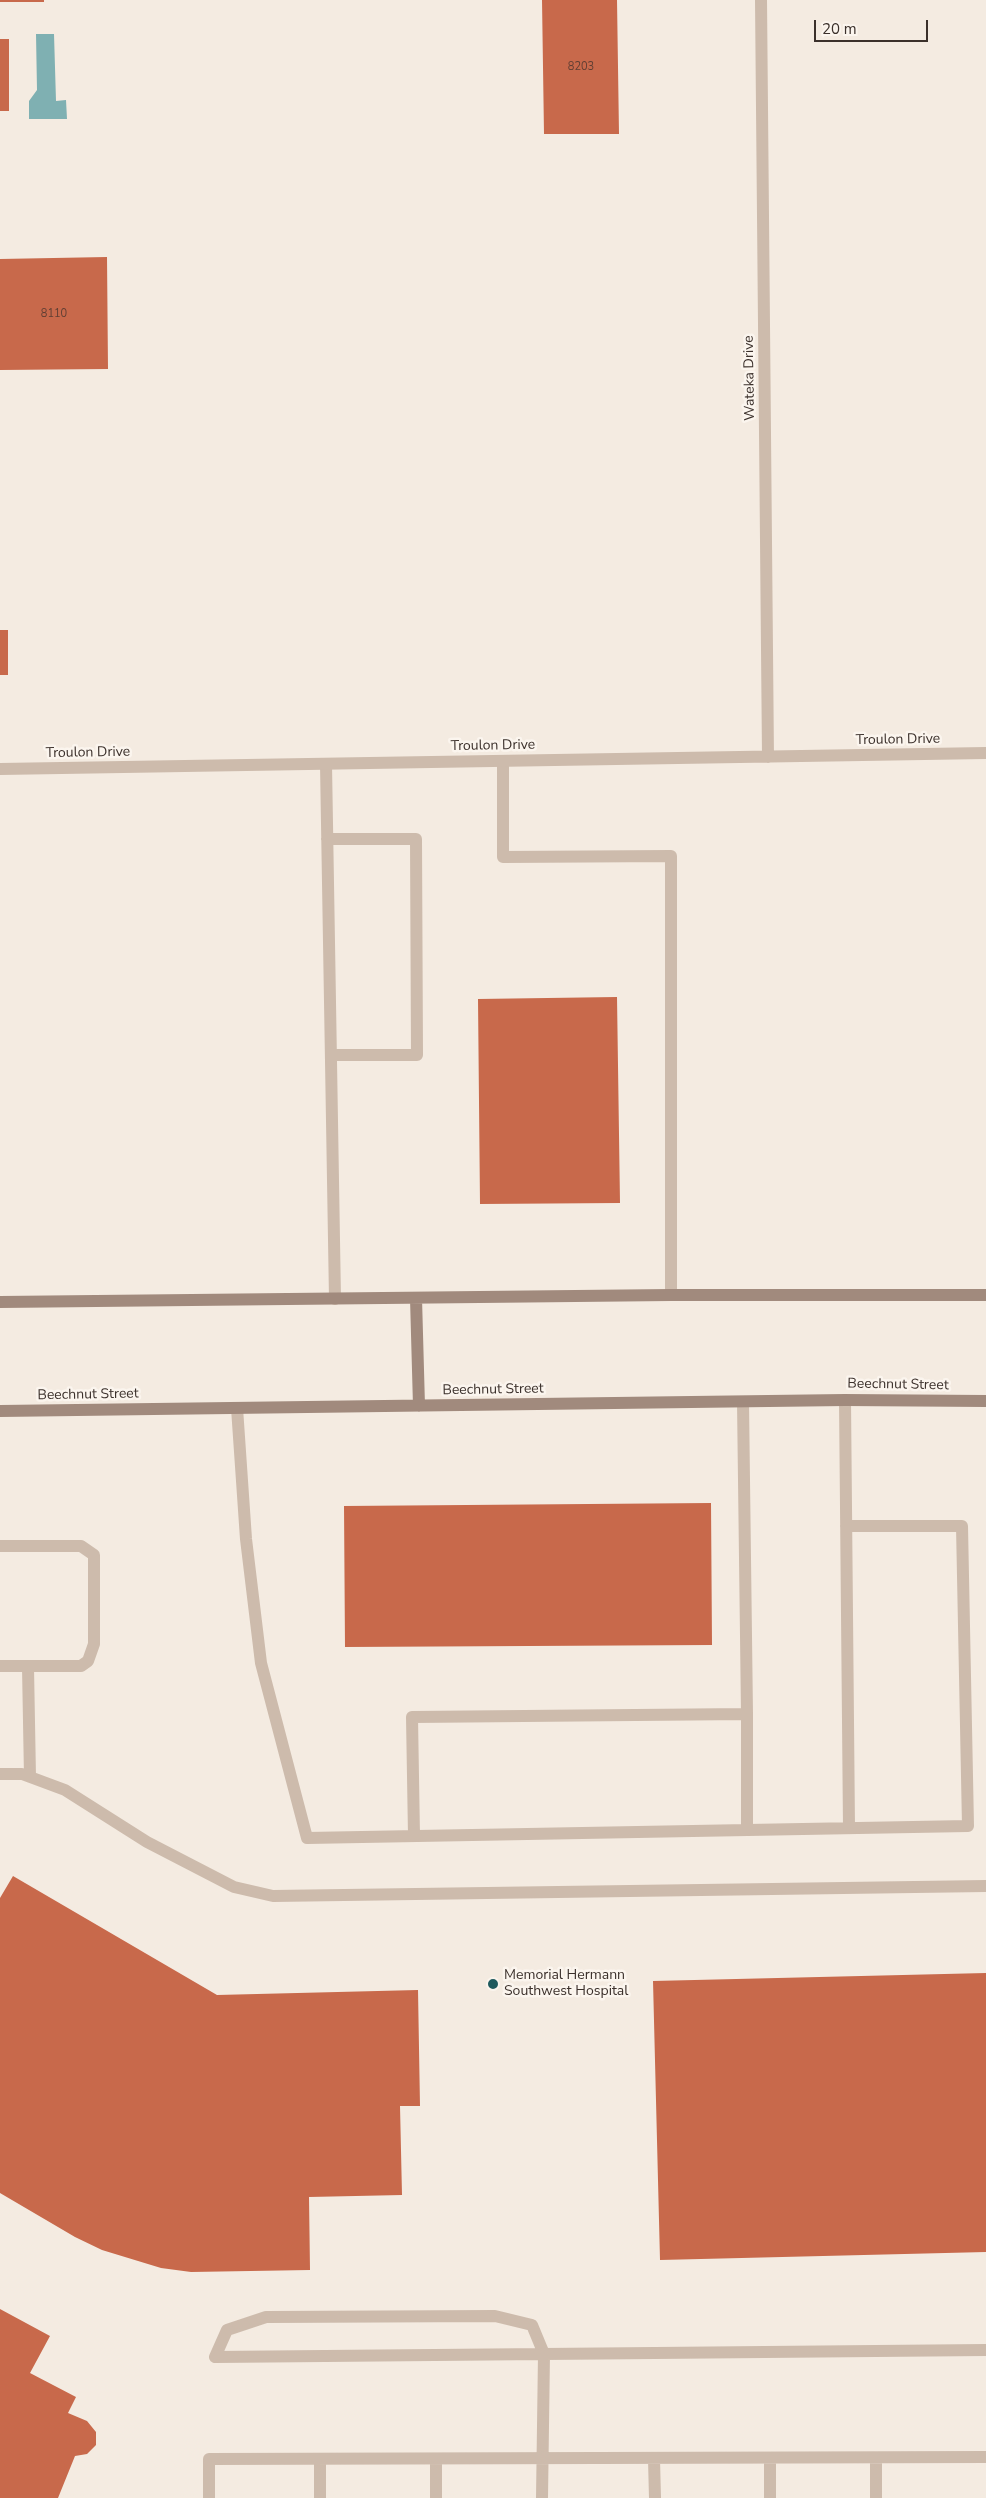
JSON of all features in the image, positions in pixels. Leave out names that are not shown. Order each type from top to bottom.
[{"type":"main road","points":[[0,1302],[672,1295],[986,1295]]},
{"type":"main road","points":[[416,1298],[419,1406]]},
{"type":"main road","name":"Beechnut Street","points":[[0,1410],[845,1400],[986,1401]]},
{"type":"street","name":"Wateka Drive","points":[[761,0],[768,757]]},
{"type":"street","name":"Troulon Drive","points":[[0,769],[986,753]]},
{"type":"street","points":[[503,761],[503,857],[671,856],[672,1295]]},
{"type":"street","points":[[326,764],[335,1299]]},
{"type":"street","points":[[328,839],[416,839],[417,1055],[331,1055]]},
{"type":"street","points":[[845,1400],[849,1828]]},
{"type":"street","points":[[743,1402],[747,1830]]},
{"type":"street","points":[[237,1408],[246,1539],[261,1663],[307,1838],[968,1826],[962,1526],[846,1526]]},
{"type":"street","points":[[0,1546],[81,1546],[94,1555],[94,1644],[88,1661],[81,1666],[0,1666]]},
{"type":"street","points":[[28,1667],[30,1777]]},
{"type":"street","points":[[414,1836],[412,1717],[747,1714]]},
{"type":"street","points":[[0,1774],[22,1774],[66,1790],[148,1842],[234,1887],[273,1896],[986,1886]]},
{"type":"street","points":[[542,2498],[544,2354],[532,2325],[495,2316],[266,2317],[227,2330],[215,2357],[314,2356],[544,2354],[986,2350]]},
{"type":"street","points":[[209,2498],[209,2459],[986,2457]]},
{"type":"street","points":[[770,2458],[770,2498]]},
{"type":"street","points":[[876,2458],[876,2498]]},
{"type":"street","points":[[320,2459],[320,2498]]},
{"type":"street","points":[[436,2459],[436,2498]]},
{"type":"street","points":[[654,2459],[655,2498]]},
{"type":"water","points":[[36,34],[54,34],[56,101],[66,100],[67,119],[29,119],[29,101],[37,90]]},
{"type":"building","points":[[0,0],[44,0],[44,2],[0,2]]},
{"type":"building","points":[[542,0],[617,0],[619,134],[544,134]]},
{"type":"building","points":[[0,39],[9,39],[9,111],[0,111]]},
{"type":"building","points":[[107,257],[108,369],[0,370],[0,259]]},
{"type":"building","points":[[0,630],[8,630],[8,675],[0,675]]},
{"type":"building","points":[[617,997],[620,1203],[480,1204],[478,999]]},
{"type":"building","points":[[711,1503],[712,1645],[345,1647],[344,1506]]},
{"type":"building","points":[[13,1876],[217,1995],[418,1990],[420,2106],[400,2106],[402,2195],[309,2197],[310,2270],[191,2272],[161,2268],[102,2250],[75,2237],[0,2193],[0,1898]]},
{"type":"building","points":[[986,1973],[986,2252],[660,2260],[653,1981]]},
{"type":"building","points":[[0,2309],[50,2336],[30,2373],[76,2397],[68,2413],[87,2421],[96,2432],[96,2445],[87,2454],[75,2456],[58,2498],[0,2498]]},
{"type":"place","name":"Memorial Hermann Southwest Hospital","points":[[493,1984]]}]
